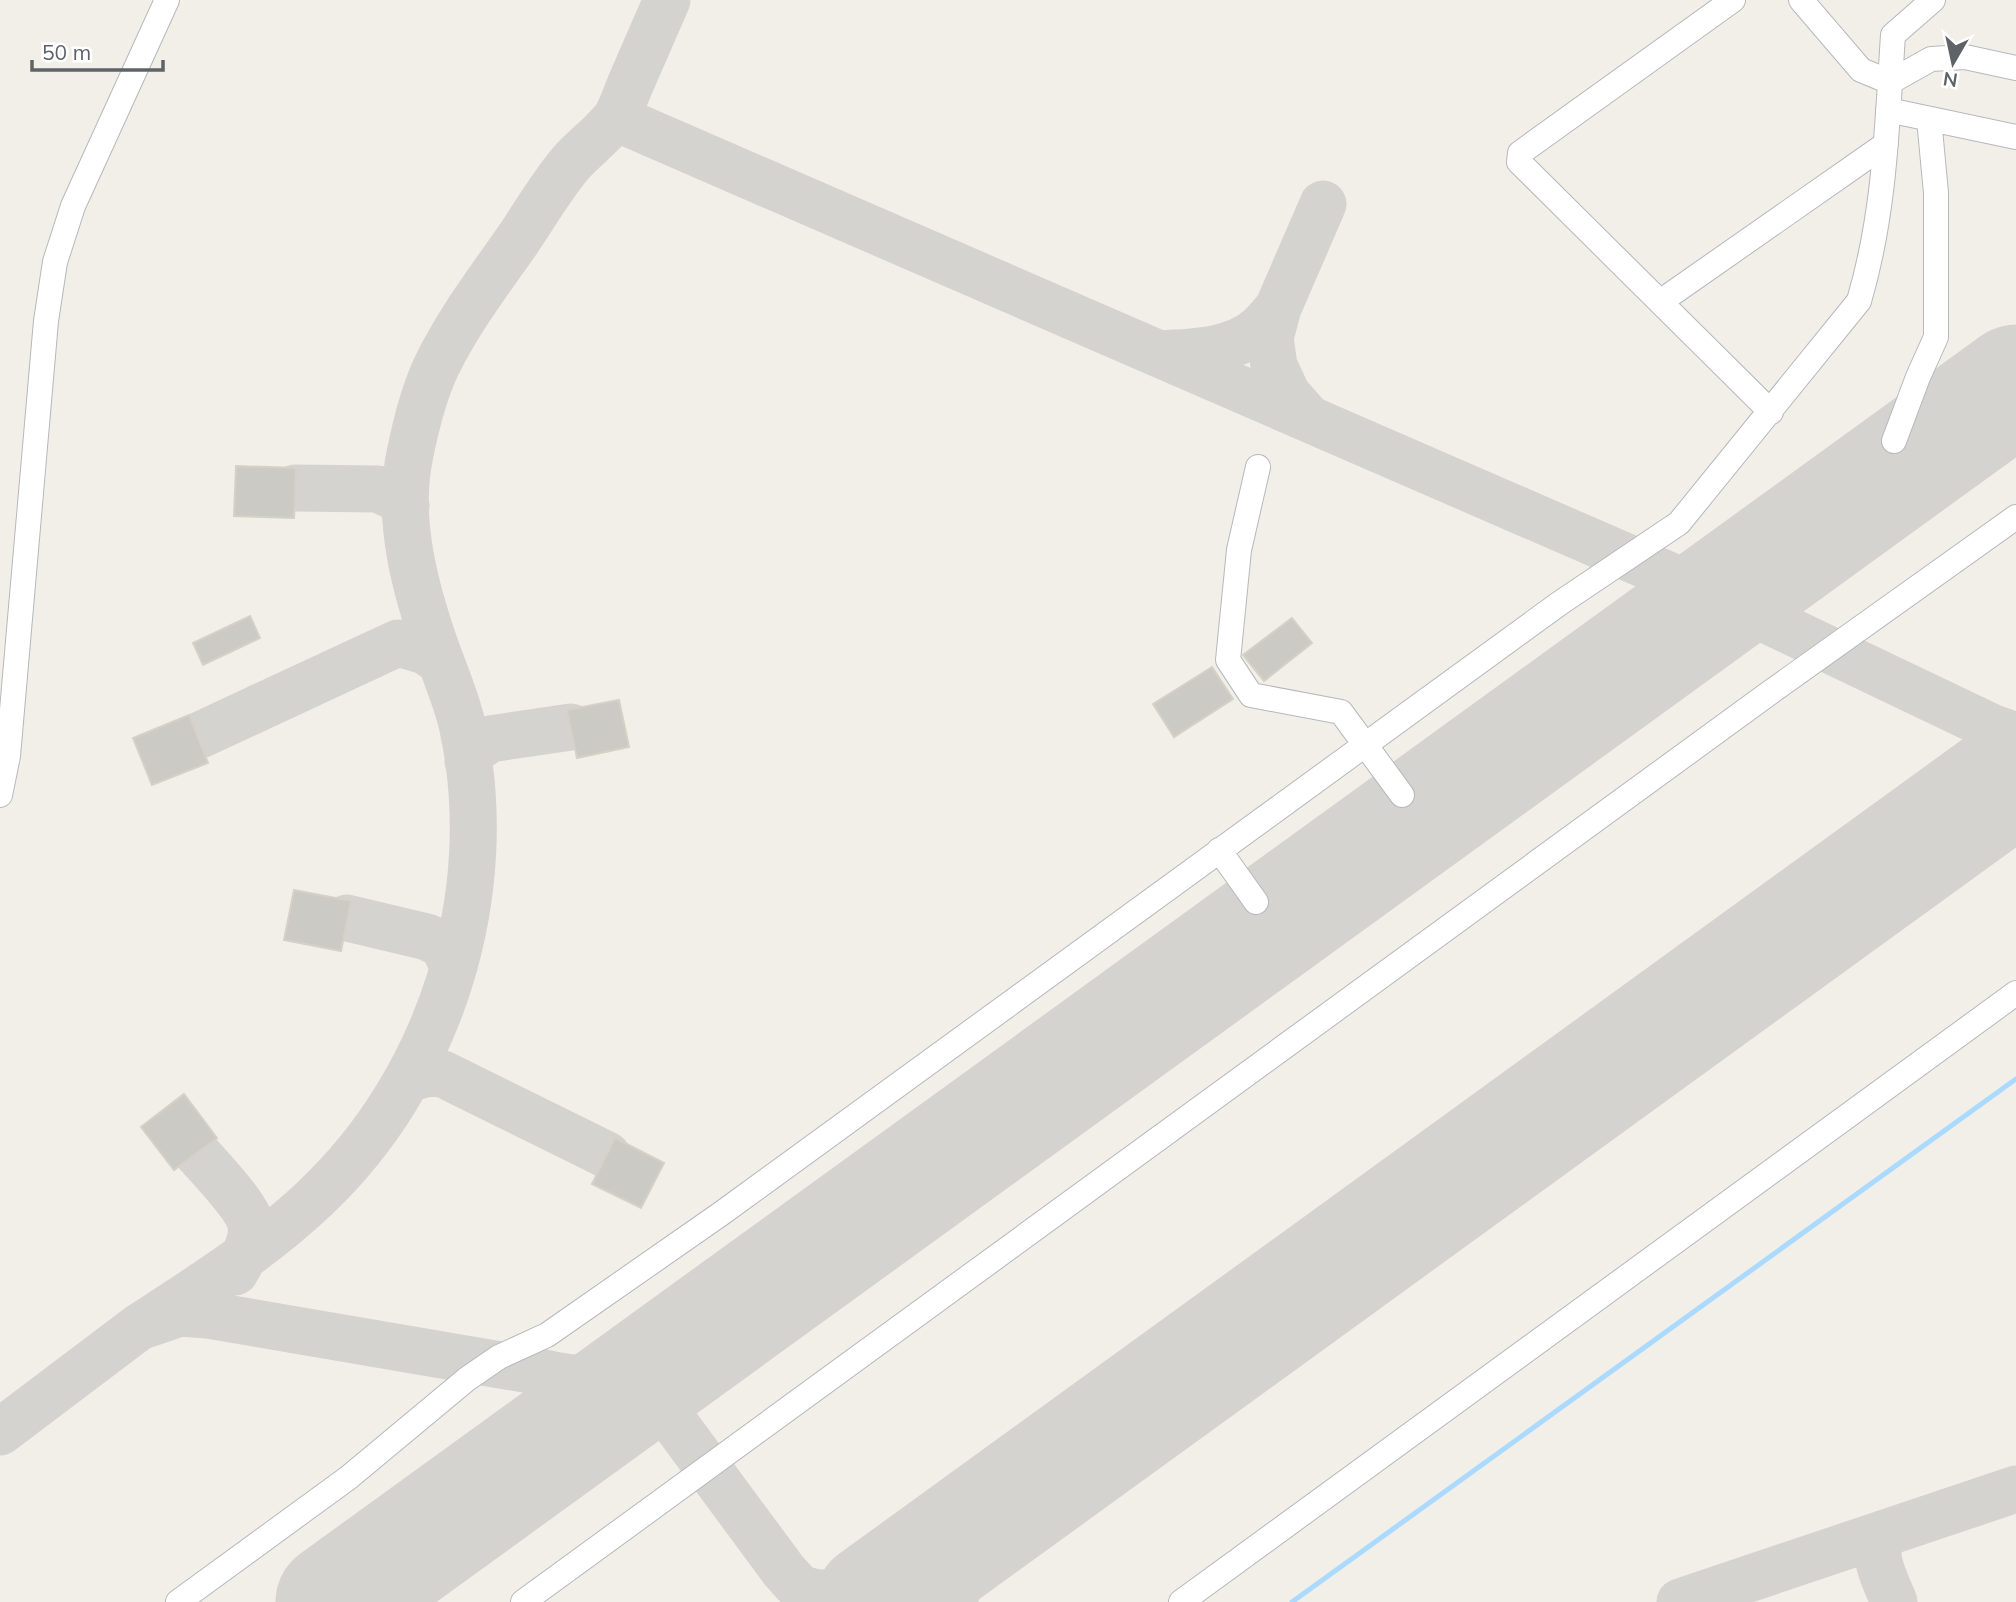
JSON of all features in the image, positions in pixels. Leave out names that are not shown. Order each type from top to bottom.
[{"type":"lane","points":[[0,795],[8,756],[46,321],[55,262],[73,206],[167,0]]},
{"type":"lane","points":[[1730,0],[1520,153],[1519,162],[1771,412]]},
{"type":"lane","points":[[1801,0],[1861,70],[1890,82]]},
{"type":"lane","points":[[178,1602],[348,1478],[467,1379],[499,1357],[547,1335],[722,1213],[1560,603],[1679,523],[1858,301],[1871,261],[1884,182],[1893,35],[1933,0]]},
{"type":"lane","points":[[1890,82],[1931,59],[1965,57],[2016,68]]},
{"type":"lane","points":[[1888,110],[2016,137]]},
{"type":"lane","points":[[1894,441],[1936,337],[1936,193],[1929,119]]},
{"type":"lane","points":[[1660,302],[1886,144]]},
{"type":"lane","points":[[1258,467],[1239,550],[1228,660],[1251,695],[1341,712],[1402,795]]},
{"type":"lane","points":[[523,1602],[2016,517]]},
{"type":"lane","points":[[1219,850],[1256,902]]},
{"type":"lane","points":[[1181,1602],[2016,993]]},
{"type":"building","points":[[236,466],[296,468],[294,518],[234,516]]},
{"type":"building","points":[[250,616],[260,638],[203,665],[193,643]]},
{"type":"building","points":[[1292,618],[1312,643],[1264,681],[1243,655]]},
{"type":"building","points":[[1212,667],[1233,699],[1174,737],[1153,704]]},
{"type":"building","points":[[619,700],[629,747],[577,758],[567,710]]},
{"type":"building","points":[[189,715],[208,763],[152,785],[133,738]]},
{"type":"building","points":[[294,890],[351,901],[341,951],[284,940]]},
{"type":"building","points":[[184,1094],[217,1138],[174,1170],[141,1127]]},
{"type":"building","points":[[615,1138],[664,1163],[641,1208],[592,1184]]},
{"type":"waterway","points":[[1292,1602],[2016,1079]]},
{"type":"taxiway","points":[[139,1327],[251,1251],[314,1199],[358,1152],[396,1099],[426,1042],[449,981],[465,918],[473,853],[472,788],[460,715],[429,627],[410,554],[405,503],[406,479],[415,431],[432,375],[455,332],[563,173],[616,116],[667,0]]},
{"type":"taxiway","points":[[616,118],[1721,598],[1991,727],[2016,736]]},
{"type":"taxiway","points":[[1309,419],[1287,394],[1274,366],[1270,338],[1278,308],[1323,204]]},
{"type":"taxiway","points":[[1159,354],[1212,349],[1237,342],[1259,329],[1278,308]]},
{"type":"taxiway","points":[[295,488],[378,489],[397,498],[406,506]]},
{"type":"taxiway","points":[[1769,564],[1762,592],[1769,621]]},
{"type":"taxiway","points":[[198,736],[398,643],[425,651],[441,662]]},
{"type":"taxiway","points":[[1975,719],[1990,738],[1996,756],[1994,775],[1985,796]]},
{"type":"taxiway","points":[[468,761],[474,750],[490,739],[571,727]]},
{"type":"taxiway","points":[[347,918],[427,937],[443,945],[453,966]]},
{"type":"taxiway","points":[[408,1079],[428,1073],[443,1074],[607,1155]]},
{"type":"taxiway","points":[[197,1153],[236,1198],[251,1225],[249,1244],[235,1272]]},
{"type":"taxiway","points":[[0,1432],[139,1327],[180,1313],[208,1315],[536,1371],[549,1387],[555,1405],[556,1424],[552,1445]]},
{"type":"taxiway","points":[[673,1357],[666,1379],[668,1414],[784,1571],[799,1587],[811,1591],[840,1593],[870,1588],[911,1575]]},
{"type":"taxiway","points":[[536,1371],[582,1379],[623,1377],[655,1371]]},
{"type":"taxiway","points":[[1680,1602],[2016,1489]]},
{"type":"taxiway","points":[[955,1602],[962,1563],[979,1526]]},
{"type":"taxiway","points":[[1884,1534],[1878,1550],[1878,1559],[1894,1602]]},
{"type":"runway","points":[[335,1602],[2016,384]]},
{"type":"runway","points":[[874,1602],[2016,774]]}]
